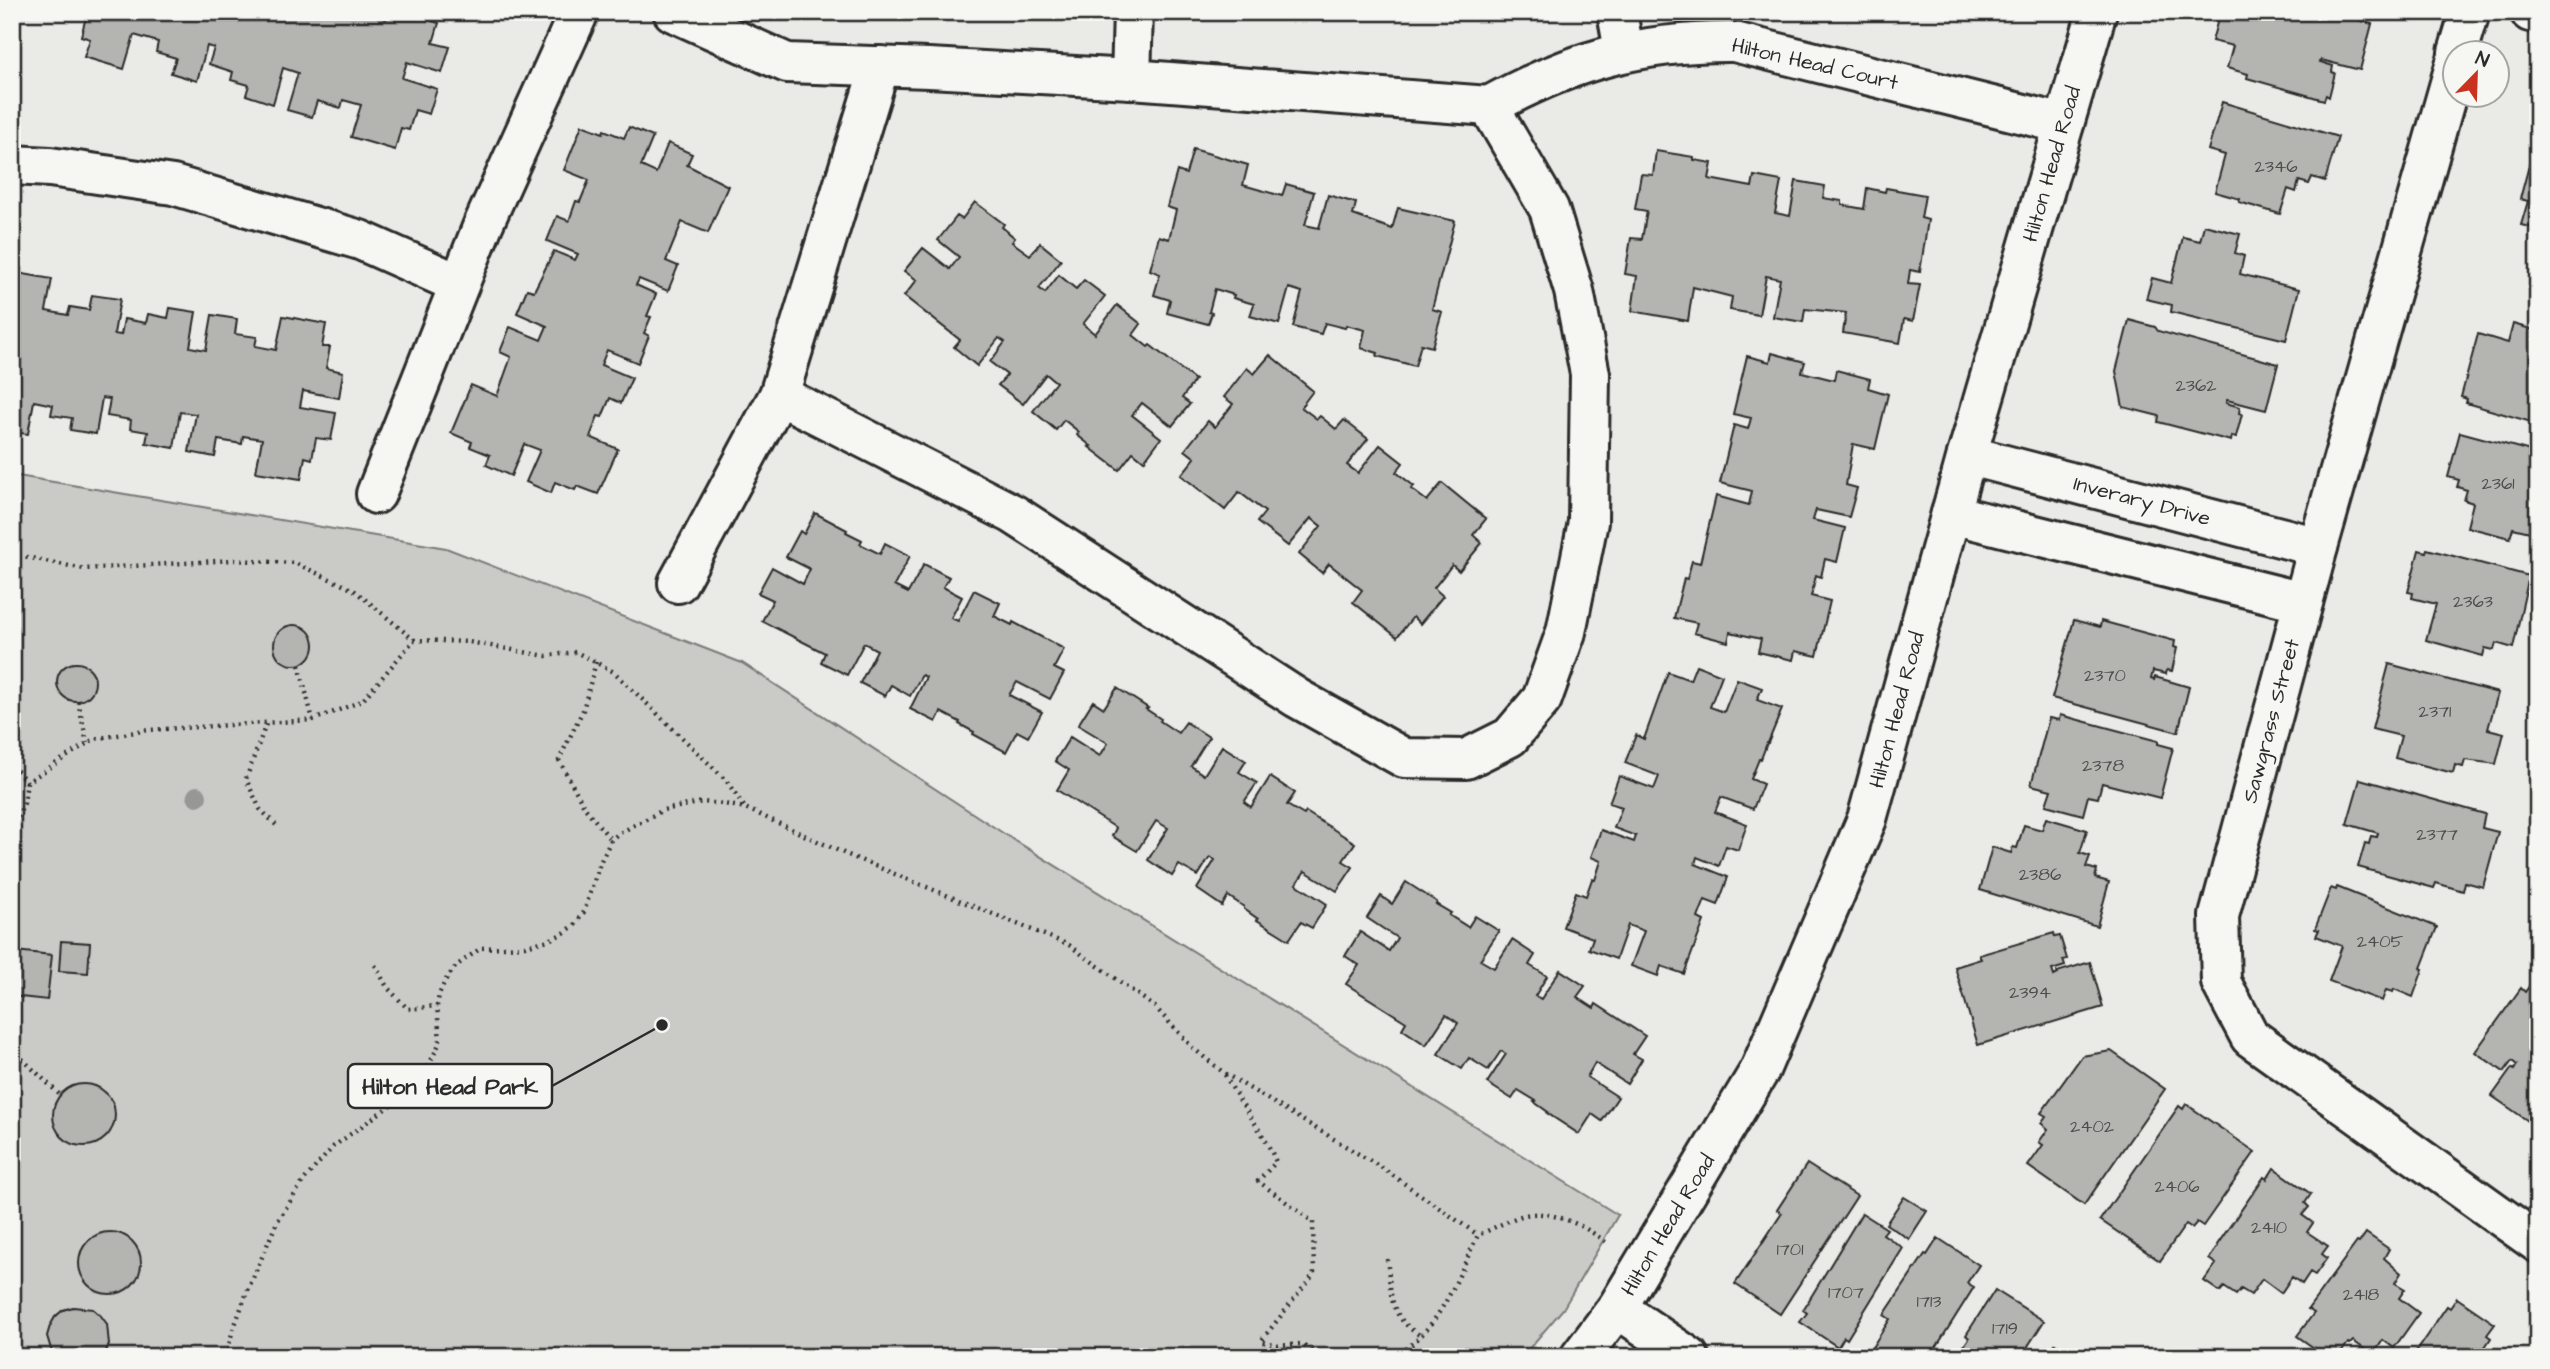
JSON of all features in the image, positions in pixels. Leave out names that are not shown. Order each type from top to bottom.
[{"type":"street","points":[[376,494],[459,284],[579,12]]},
{"type":"street","points":[[674,12],[787,64],[1131,79],[1489,106],[1549,209],[1574,291],[1590,373],[1588,522],[1566,632],[1542,699],[1510,737],[1466,759],[1404,758],[1297,698],[1013,514],[779,396]]},
{"type":"street","points":[[1131,79],[1133,12]]},
{"type":"street","points":[[1618,12],[1624,51]]},
{"type":"street","name":"Hilton Head Road","points":[[1580,1357],[1617,1308],[1641,1270],[1760,1070],[1867,819],[1967,455],[2097,12]]},
{"type":"street","points":[[2462,38],[2470,12]]},
{"type":"street","points":[[2530,12],[2538,14]]},
{"type":"street","name":"Hilton Head Court","points":[[1489,106],[1532,82],[1624,51],[1685,43],[1734,42],[2064,124]]},
{"type":"street","points":[[678,583],[779,396],[880,66]]},
{"type":"street","name":"Sawgrass Street","points":[[2442,108],[2318,547],[2219,916],[2221,982],[2250,1037],[2538,1243]]},
{"type":"street","points":[[12,165],[50,167],[173,185],[360,240],[459,284]]},
{"type":"street","name":"Inverary Drive","points":[[1967,455],[2318,547]]},
{"type":"street","points":[[1951,514],[2303,602]]},
{"type":"street","points":[[1617,1308],[1689,1357]]},
{"type":"path","points":[[12,554],[84,569],[233,560],[295,563],[354,590],[414,640],[469,642],[546,656],[576,652],[614,672],[726,780],[745,808]]},
{"type":"path","points":[[12,830],[24,803],[27,782],[94,739],[148,730],[313,720],[362,701],[414,640]]},
{"type":"path","points":[[596,662],[583,710],[559,760],[585,808],[611,841]]},
{"type":"path","points":[[299,665],[313,720]]},
{"type":"path","points":[[78,701],[87,743]]},
{"type":"path","points":[[266,724],[247,779],[260,809],[278,827]]},
{"type":"path","points":[[12,765],[27,782]]},
{"type":"path","points":[[226,1357],[239,1312],[277,1222],[304,1180],[334,1146],[388,1107],[418,1080],[428,1067],[440,1042],[437,1006],[445,981],[465,958],[481,948],[537,944],[564,933],[575,925],[584,912],[600,863],[611,841],[638,821],[684,804],[724,804],[745,808],[848,855],[1069,945],[1155,1007],[1193,1048],[1224,1073],[1382,1168],[1478,1235]]},
{"type":"path","points":[[375,965],[387,987],[408,1009],[437,1006]]},
{"type":"path","points":[[12,1049],[60,1095]]},
{"type":"path","points":[[1224,1073],[1251,1119],[1259,1126],[1276,1162],[1258,1181],[1313,1222],[1314,1274],[1261,1341],[1276,1346],[1301,1344],[1328,1357]]},
{"type":"path","points":[[1394,1357],[1408,1349],[1434,1322],[1455,1286],[1478,1235],[1527,1214],[1564,1218],[1596,1233],[1641,1270]]},
{"type":"path","points":[[1387,1259],[1393,1308],[1404,1325],[1421,1336]]},
{"type":"shaded area","points":[[12,475],[446,548],[742,663],[1006,835],[1618,1215],[1563,1309],[1522,1357],[12,1357]]},
{"type":"building","points":[[365,12],[386,19],[388,12],[434,12],[432,21],[439,23],[433,43],[450,47],[442,73],[407,62],[402,78],[437,89],[429,114],[415,110],[409,130],[401,128],[395,150],[351,137],[361,105],[343,100],[341,108],[317,101],[312,117],[287,110],[298,73],[283,68],[273,104],[246,95],[249,85],[231,80],[233,72],[209,64],[214,48],[207,46],[197,81],[171,73],[176,58],[156,52],[158,42],[134,35],[124,69],[84,57],[90,39],[81,36],[86,17],[72,13]]},
{"type":"building","points":[[2220,12],[2331,12],[2372,24],[2360,70],[2321,60],[2320,62],[2333,66],[2332,72],[2335,73],[2329,97],[2326,95],[2324,100],[2247,78],[2248,74],[2227,68],[2233,46],[2212,41]]},
{"type":"building","points":[[2222,102],[2338,137],[2325,181],[2312,177],[2309,184],[2299,181],[2296,192],[2288,189],[2280,214],[2215,192],[2225,155],[2208,150]]},
{"type":"building","points":[[582,125],[624,138],[629,127],[653,137],[641,166],[656,173],[668,143],[692,154],[687,165],[728,186],[708,233],[682,222],[666,261],[678,266],[668,291],[639,279],[636,285],[656,294],[647,316],[651,317],[644,333],[649,336],[638,363],[607,350],[601,365],[632,378],[621,403],[610,398],[602,417],[598,416],[590,437],[618,449],[598,494],[577,486],[575,490],[555,482],[551,493],[526,482],[540,450],[524,444],[511,476],[486,465],[490,455],[470,447],[472,442],[451,433],[471,385],[497,396],[511,357],[500,352],[510,327],[541,340],[547,326],[517,313],[527,289],[534,291],[554,251],[575,260],[578,254],[547,241],[557,216],[569,221],[576,201],[580,202],[589,180],[564,170]]},
{"type":"building","points":[[2535,143],[2538,143],[2538,229],[2521,225],[2528,201],[2520,199]]},
{"type":"building","points":[[1193,149],[1248,165],[1243,185],[1282,196],[1286,184],[1314,192],[1305,225],[1319,228],[1328,195],[1356,203],[1353,215],[1392,229],[1398,208],[1455,221],[1432,309],[1442,312],[1432,347],[1421,344],[1415,366],[1377,356],[1378,353],[1361,348],[1365,330],[1325,323],[1321,334],[1293,327],[1302,292],[1289,288],[1279,324],[1250,316],[1254,304],[1215,289],[1208,324],[1167,313],[1170,300],[1154,295],[1160,274],[1150,270],[1159,236],[1169,239],[1176,210],[1167,207],[1177,171],[1186,174]]},
{"type":"building","points":[[1656,151],[1712,163],[1709,179],[1752,187],[1754,176],[1781,181],[1775,213],[1790,216],[1796,181],[1825,186],[1823,198],[1864,209],[1867,188],[1885,192],[1886,188],[1925,195],[1921,218],[1928,220],[1920,272],[1910,270],[1908,284],[1920,285],[1913,321],[1904,319],[1900,343],[1843,333],[1846,313],[1805,309],[1803,322],[1773,317],[1780,279],[1766,276],[1759,315],[1730,310],[1732,297],[1693,287],[1688,321],[1632,311],[1637,276],[1625,274],[1631,238],[1642,239],[1647,211],[1635,209],[1641,174],[1653,175]]},
{"type":"building","points":[[975,202],[1004,224],[1002,227],[1015,238],[1012,242],[1030,255],[1040,243],[1061,260],[1039,288],[1045,293],[1059,275],[1076,289],[1084,280],[1105,296],[1083,324],[1095,334],[1117,305],[1141,324],[1133,335],[1195,380],[1182,398],[1190,404],[1172,426],[1142,403],[1132,415],[1161,438],[1144,461],[1133,452],[1119,470],[1089,447],[1091,446],[1077,435],[1079,432],[1064,420],[1056,430],[1033,411],[1056,382],[1046,374],[1023,404],[998,385],[1007,375],[990,362],[1005,342],[999,338],[977,366],[954,347],[960,340],[904,296],[917,280],[904,271],[923,248],[950,269],[959,257],[938,240],[957,216],[962,219]]},
{"type":"building","points":[[2204,225],[2240,234],[2235,253],[2244,256],[2240,274],[2299,289],[2286,340],[2171,312],[2172,305],[2146,299],[2152,278],[2171,283],[2183,237],[2200,241]]},
{"type":"building","points":[[12,272],[52,279],[46,311],[68,315],[70,307],[89,310],[92,295],[120,299],[114,334],[121,335],[124,319],[146,323],[148,314],[168,318],[170,308],[196,312],[190,347],[206,350],[212,315],[237,319],[235,334],[257,337],[255,346],[276,350],[283,316],[326,324],[322,347],[330,347],[326,368],[343,372],[339,398],[303,391],[300,407],[336,413],[331,440],[316,438],[312,459],[305,457],[301,479],[256,472],[262,439],[243,436],[242,444],[218,440],[215,457],[189,452],[196,414],[180,412],[174,448],[146,443],[148,432],[130,429],[131,420],[107,416],[110,399],[102,398],[96,434],[70,430],[72,418],[51,415],[53,405],[34,401],[28,434],[12,432]]},
{"type":"building","points":[[2129,320],[2155,327],[2158,331],[2278,364],[2266,410],[2227,400],[2226,403],[2240,407],[2239,413],[2242,414],[2236,437],[2232,436],[2231,441],[2158,422],[2159,416],[2123,407],[2116,371]]},
{"type":"building","points":[[2513,324],[2538,331],[2538,424],[2466,403],[2467,399],[2461,397],[2478,334],[2508,343]]},
{"type":"building","points":[[1772,353],[1805,362],[1802,372],[1834,380],[1836,370],[1870,379],[1868,388],[1888,394],[1875,449],[1853,444],[1846,485],[1857,488],[1849,517],[1816,510],[1813,520],[1845,528],[1837,562],[1825,559],[1821,577],[1816,575],[1811,596],[1830,601],[1817,656],[1795,651],[1793,660],[1758,652],[1761,639],[1730,632],[1728,642],[1694,633],[1697,623],[1674,618],[1684,578],[1687,579],[1692,561],[1700,563],[1716,496],[1749,505],[1752,491],[1720,483],[1734,425],[1748,429],[1751,418],[1733,414],[1747,356],[1770,362]]},
{"type":"building","points":[[1270,355],[1313,391],[1301,407],[1317,419],[1320,416],[1336,429],[1344,420],[1368,439],[1347,465],[1358,473],[1380,445],[1403,463],[1396,472],[1414,486],[1411,489],[1427,501],[1442,483],[1486,519],[1473,535],[1482,543],[1459,571],[1452,565],[1434,588],[1443,596],[1420,624],[1413,617],[1397,637],[1353,602],[1362,590],[1329,564],[1322,573],[1299,554],[1321,526],[1311,518],[1288,546],[1257,522],[1265,512],[1239,492],[1225,510],[1181,475],[1195,458],[1185,450],[1208,421],[1215,427],[1233,404],[1224,397],[1247,368],[1254,374]]},
{"type":"building","points":[[2460,432],[2538,453],[2538,508],[2530,532],[2513,528],[2510,538],[2467,527],[2473,503],[2464,500],[2467,490],[2457,487],[2459,480],[2448,477]]},
{"type":"building","points":[[815,513],[847,530],[846,532],[862,540],[860,544],[880,554],[885,543],[910,556],[894,586],[908,593],[924,564],[949,577],[943,587],[962,597],[951,618],[958,621],[974,590],[1000,603],[994,616],[1012,625],[1013,622],[1064,649],[1054,668],[1064,673],[1050,699],[1017,682],[1009,695],[1042,712],[1028,737],[1017,731],[1006,752],[941,712],[936,722],[910,709],[926,677],[922,675],[910,696],[891,685],[885,696],[860,683],[877,650],[864,643],[847,675],[821,662],[825,653],[762,621],[773,600],[758,593],[772,567],[803,584],[810,569],[786,557],[800,531],[804,534]]},
{"type":"building","points":[[2427,549],[2529,576],[2513,648],[2496,643],[2494,650],[2485,648],[2483,656],[2426,640],[2436,604],[2412,598],[2413,593],[2408,592],[2419,550],[2426,552]]},
{"type":"building","points":[[2074,620],[2100,627],[2101,621],[2175,641],[2174,647],[2177,648],[2172,671],[2167,670],[2166,674],[2153,671],[2151,679],[2154,680],[2155,677],[2189,687],[2178,732],[2052,698]]},
{"type":"building","points":[[294,625],[302,626],[308,631],[313,637],[313,653],[308,659],[302,664],[294,665],[286,664],[280,659],[275,653],[274,645],[275,637],[280,631],[286,626]]},
{"type":"building","points":[[76,663],[90,668],[95,682],[90,696],[76,701],[62,696],[57,682],[62,668]]},
{"type":"building","points":[[2389,664],[2498,693],[2488,729],[2504,733],[2496,764],[2465,760],[2463,767],[2455,765],[2453,773],[2395,758],[2401,736],[2372,729]]},
{"type":"building","points":[[1696,665],[1722,675],[1710,707],[1724,712],[1737,679],[1762,688],[1757,700],[1782,709],[1751,779],[1763,784],[1753,809],[1721,797],[1715,812],[1747,824],[1738,850],[1726,846],[1719,866],[1697,857],[1695,864],[1728,877],[1718,905],[1705,900],[1698,918],[1704,921],[1684,974],[1661,966],[1658,976],[1631,966],[1644,931],[1628,925],[1616,959],[1589,949],[1593,938],[1563,927],[1576,892],[1586,896],[1592,879],[1595,880],[1601,861],[1591,857],[1601,830],[1634,842],[1636,836],[1614,828],[1622,807],[1609,803],[1619,776],[1654,789],[1659,776],[1625,763],[1636,735],[1644,739],[1668,672],[1690,680]]},
{"type":"building","points":[[1117,688],[1148,708],[1146,709],[1161,719],[1160,721],[1178,733],[1186,722],[1209,737],[1191,766],[1204,775],[1222,746],[1246,761],[1239,772],[1257,783],[1244,802],[1251,807],[1270,777],[1295,793],[1287,805],[1304,815],[1306,812],[1355,843],[1343,861],[1353,867],[1337,891],[1305,871],[1296,884],[1327,904],[1312,928],[1301,922],[1289,940],[1257,920],[1228,896],[1222,906],[1197,889],[1215,860],[1210,857],[1198,876],[1179,865],[1172,876],[1148,860],[1168,828],[1156,821],[1137,851],[1112,836],[1116,828],[1057,790],[1069,770],[1055,761],[1070,737],[1100,756],[1108,743],[1078,725],[1093,701],[1104,708]]},
{"type":"building","points":[[2060,715],[2158,741],[2158,744],[2173,748],[2160,798],[2102,783],[2098,798],[2088,796],[2083,815],[2046,805],[2051,790],[2031,785],[2049,718],[2059,720]]},
{"type":"building","points":[[2360,779],[2485,814],[2482,828],[2498,832],[2483,887],[2465,882],[2463,891],[2436,883],[2434,888],[2358,867],[2365,843],[2369,844],[2371,836],[2377,837],[2378,833],[2347,824]]},
{"type":"building","points":[[2046,818],[2087,830],[2080,853],[2090,856],[2086,867],[2097,870],[2095,878],[2109,882],[2097,926],[1980,890],[1992,847],[2011,853],[2013,847],[2017,848],[2024,825],[2042,830]]},
{"type":"building","points":[[1406,882],[1468,927],[1475,916],[1499,931],[1480,960],[1494,968],[1512,940],[1535,955],[1529,965],[1547,976],[1535,996],[1541,999],[1560,970],[1585,986],[1577,997],[1594,1008],[1596,1004],[1645,1036],[1633,1054],[1642,1059],[1627,1084],[1595,1063],[1587,1077],[1618,1097],[1602,1121],[1592,1114],[1579,1134],[1518,1090],[1512,1099],[1487,1083],[1506,1054],[1501,1051],[1488,1070],[1469,1058],[1462,1069],[1438,1054],[1458,1023],[1446,1015],[1426,1045],[1402,1029],[1406,1022],[1346,984],[1359,965],[1345,956],[1360,932],[1389,951],[1397,938],[1367,918],[1381,896],[1392,904]]},
{"type":"building","points":[[2337,887],[2437,927],[2413,997],[2394,989],[2393,992],[2386,990],[2382,1001],[2329,981],[2342,946],[2316,936],[2319,930],[2315,929],[2331,888],[2336,890]]},
{"type":"building","points":[[2054,933],[2055,937],[2060,936],[2067,959],[2063,960],[2065,966],[2052,970],[2054,976],[2057,972],[2090,962],[2103,1007],[1978,1045],[1955,967],[1981,959],[1979,955]]},
{"type":"building","points":[[61,941],[90,943],[88,973],[59,971]]},
{"type":"building","points":[[15,951],[52,955],[47,1000],[12,996]]},
{"type":"building","points":[[2538,974],[2538,1114],[2531,1123],[2492,1096],[2517,1065],[2512,1061],[2504,1072],[2475,1052],[2521,988],[2525,992]]},
{"type":"building","points":[[2111,1051],[2165,1089],[2084,1205],[2028,1166],[2043,1145],[2039,1142],[2048,1129],[2041,1123],[2046,1116],[2041,1113],[2082,1056]]},
{"type":"building","points":[[78,1084],[90,1084],[106,1093],[113,1103],[113,1127],[106,1137],[90,1146],[78,1146],[67,1141],[58,1132],[53,1121],[53,1109],[58,1098],[67,1089]]},
{"type":"building","points":[[2186,1104],[2255,1152],[2203,1226],[2197,1222],[2192,1228],[2186,1224],[2160,1261],[2100,1220],[2179,1106],[2183,1109]]},
{"type":"building","points":[[1807,1164],[1857,1196],[1780,1314],[1735,1284],[1782,1213],[1777,1210]]},
{"type":"building","points":[[2274,1168],[2311,1194],[2305,1203],[2309,1207],[2302,1215],[2313,1223],[2307,1232],[2328,1246],[2322,1254],[2327,1258],[2315,1275],[2310,1272],[2302,1284],[2292,1277],[2281,1293],[2262,1279],[2251,1295],[2241,1289],[2236,1295],[2224,1287],[2220,1292],[2204,1281],[2216,1264],[2209,1259],[2264,1177],[2267,1179]]},
{"type":"building","points":[[1904,1197],[1927,1211],[1909,1239],[1886,1224]]},
{"type":"building","points":[[1862,1213],[1887,1229],[1883,1234],[1903,1248],[1847,1339],[1844,1337],[1838,1347],[1800,1322],[1807,1313],[1803,1310]]},
{"type":"building","points":[[110,1232],[122,1234],[132,1241],[139,1251],[139,1275],[132,1285],[122,1292],[110,1294],[98,1292],[88,1285],[81,1275],[79,1263],[81,1251],[88,1241],[98,1234]]},
{"type":"building","points":[[2366,1233],[2389,1249],[2384,1258],[2401,1273],[2395,1283],[2405,1289],[2399,1298],[2419,1313],[2394,1348],[2383,1340],[2373,1355],[2353,1341],[2348,1343],[2338,1357],[2327,1357],[2297,1336],[2314,1313],[2308,1309]]},
{"type":"building","points":[[1938,1238],[1979,1265],[1967,1283],[1974,1287],[1930,1357],[1866,1357],[1890,1319],[1884,1315]]},
{"type":"building","points":[[1995,1290],[2044,1321],[2021,1357],[1957,1357],[1969,1338],[1966,1335]]},
{"type":"building","points":[[2457,1298],[2495,1324],[2487,1335],[2491,1338],[2485,1347],[2496,1355],[2495,1357],[2412,1357],[2447,1306],[2450,1308]]},
{"type":"building","points":[[73,1307],[93,1309],[107,1324],[109,1345],[103,1357],[53,1356],[47,1336],[50,1326],[63,1310]]},
{"type":"building","points":[[2055,1344],[2073,1357],[2047,1357]]},
{"type":"place","name":"Hilton Head Park","points":[[662,1025]]}]
